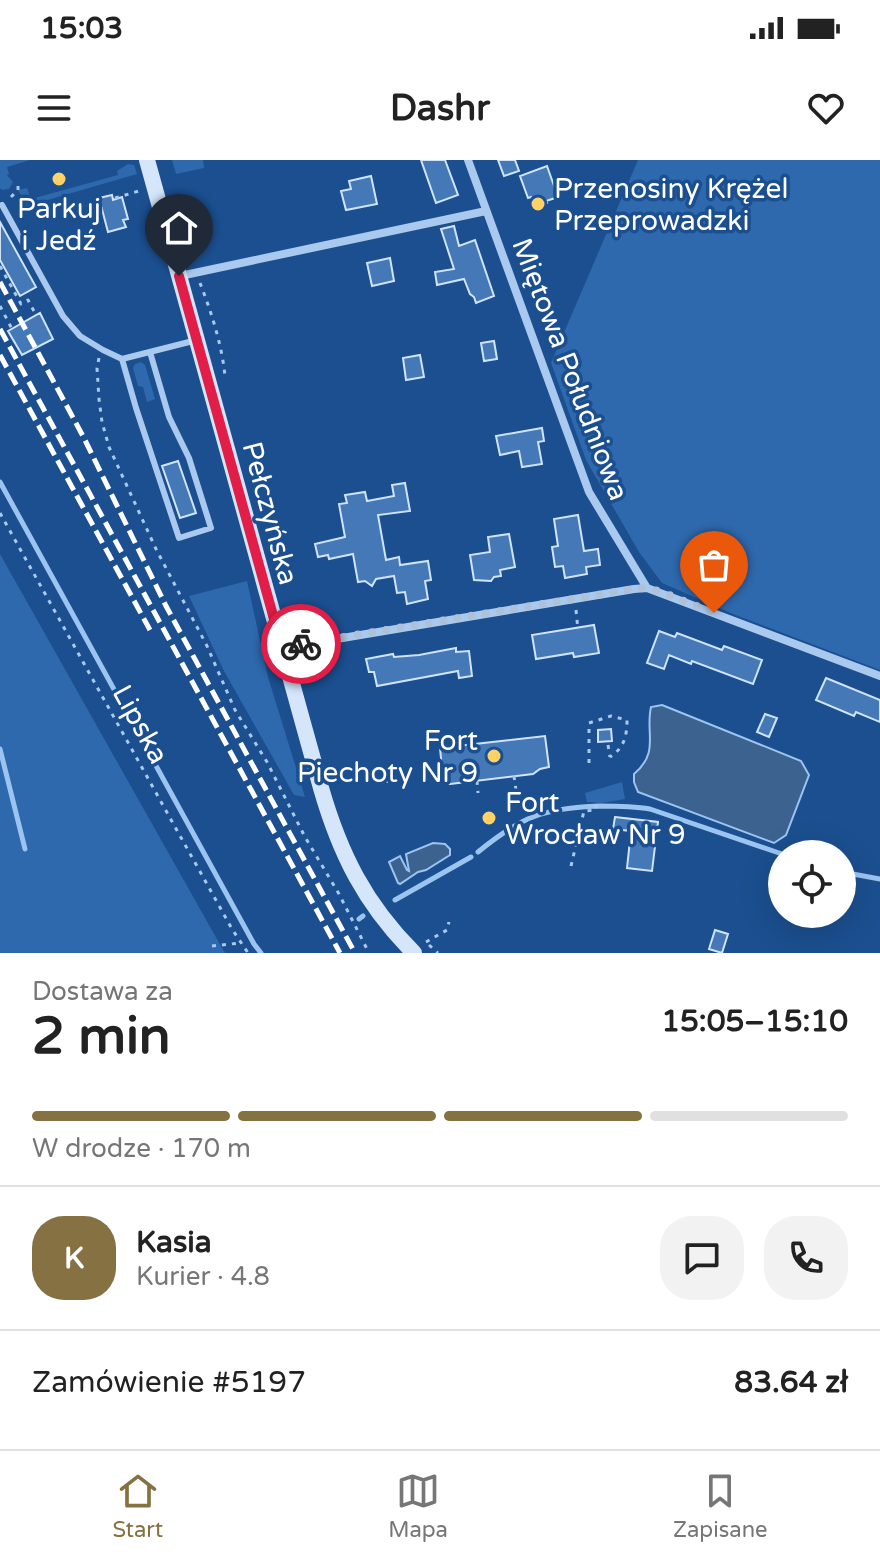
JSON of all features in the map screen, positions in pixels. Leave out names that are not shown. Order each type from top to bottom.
[{"type":"main road","name":"Pełczyńska","points":[[147,160],[187,274],[197,340],[321,788],[340,845],[364,893],[383,919],[420,948]]},
{"type":"street","name":"Miętowa Południowa","points":[[468,160],[589,492],[647,588]]},
{"type":"street","points":[[187,274],[486,211]]},
{"type":"street","points":[[282,648],[647,588],[880,676]]},
{"type":"lane","points":[[2,205],[63,316],[80,336],[122,359],[197,340]]},
{"type":"lane","points":[[122,359],[179,538],[211,528],[189,458],[166,408],[150,352]]},
{"type":"path","points":[[2,205],[18,190],[18,184]]},
{"type":"path","points":[[115,198],[145,190]]},
{"type":"path","points":[[0,266],[21,304],[28,300]]},
{"type":"path","points":[[187,274],[209,310],[225,379]]},
{"type":"path","points":[[24,294],[36,315]]},
{"type":"path","points":[[0,306],[12,329]]},
{"type":"path","points":[[103,350],[97,368],[102,422],[109,447],[156,549],[207,646],[235,710],[267,762],[369,953]]},
{"type":"path","name":"Lipska","points":[[0,513],[248,953]]},
{"type":"path","points":[[574,599],[578,630]]},
{"type":"path","points":[[589,763],[589,723],[611,716],[627,720],[627,736],[610,757],[608,745]]},
{"type":"path","points":[[514,776],[516,790]]},
{"type":"path","points":[[386,779],[393,785]]},
{"type":"path","points":[[477,781],[478,793]]},
{"type":"path","points":[[571,866],[584,811],[596,810],[596,803]]},
{"type":"path","points":[[420,948],[447,930],[449,922]]},
{"type":"path","points":[[212,946],[241,943]]},
{"type":"shaded area","points":[[0,160],[30,160],[7,167],[7,175],[13,182],[9,189],[0,188]]},
{"type":"shaded area","points":[[172,160],[203,160],[204,168],[176,174]]},
{"type":"shaded area","points":[[638,160],[880,160],[880,670],[733,614],[662,583],[639,552],[586,460],[551,363]]},
{"type":"shaded area","points":[[128,164],[134,165],[137,174],[27,206],[18,190],[27,188],[31,199],[118,175],[117,171]]},
{"type":"shaded area","points":[[141,362],[145,365],[155,399],[147,402],[133,368]]},
{"type":"shaded area","points":[[0,554],[222,948],[225,953],[0,953]]},
{"type":"shaded area","points":[[247,581],[268,677],[305,797],[294,795],[224,671],[189,596]]},
{"type":"shaded area","points":[[662,705],[801,761],[809,775],[786,835],[778,840],[768,841],[638,792],[634,774],[647,758],[651,707]]},
{"type":"shaded area","points":[[622,782],[625,799],[587,802],[585,793]]},
{"type":"shaded area","points":[[433,843],[445,844],[450,849],[450,855],[398,883],[389,862],[400,856],[409,871],[406,854]]},
{"type":"building","points":[[421,160],[445,160],[458,195],[436,203]]},
{"type":"building","points":[[498,160],[515,160],[519,171],[504,176]]},
{"type":"building","points":[[547,166],[558,197],[535,208],[520,176]]},
{"type":"building","points":[[371,176],[377,204],[346,210],[341,191],[351,189],[349,181]]},
{"type":"building","points":[[112,195],[113,200],[122,197],[128,219],[123,220],[126,227],[108,232],[99,198]]},
{"type":"building","points":[[0,222],[36,287],[20,296],[0,260]]},
{"type":"building","points":[[454,226],[459,246],[475,240],[494,296],[476,303],[464,279],[437,285],[435,272],[454,269],[441,229]]},
{"type":"building","points":[[390,258],[394,281],[372,286],[367,263]]},
{"type":"building","points":[[40,313],[53,339],[22,355],[8,331]]},
{"type":"building","points":[[494,341],[497,359],[484,361],[481,343]]},
{"type":"building","points":[[420,355],[424,377],[406,380],[403,358]]},
{"type":"building","points":[[542,428],[544,441],[538,442],[542,464],[522,467],[519,451],[500,455],[496,436]]},
{"type":"building","points":[[178,461],[196,513],[180,518],[162,466]]},
{"type":"building","points":[[405,483],[410,511],[378,515],[386,560],[399,557],[400,565],[428,561],[431,580],[425,581],[428,599],[407,604],[405,592],[397,593],[394,576],[376,579],[372,586],[365,581],[358,582],[353,554],[329,559],[328,555],[318,557],[315,544],[345,537],[339,504],[347,503],[345,495],[365,492],[367,501],[394,496],[392,485]]},
{"type":"building","points":[[578,515],[584,551],[598,549],[600,565],[586,567],[587,574],[565,578],[563,566],[555,567],[552,547],[558,546],[554,519]]},
{"type":"building","points":[[509,534],[515,567],[500,570],[501,576],[491,581],[474,580],[470,555],[490,552],[488,537]]},
{"type":"building","points":[[594,625],[599,653],[574,657],[573,653],[536,659],[532,635]]},
{"type":"building","points":[[659,631],[675,637],[677,633],[722,650],[724,646],[762,660],[753,684],[669,655],[664,669],[647,663]]},
{"type":"building","points":[[456,648],[456,652],[469,651],[472,676],[459,678],[458,671],[377,686],[374,672],[369,672],[366,659],[393,654],[394,657],[419,655]]},
{"type":"building","points":[[826,678],[880,700],[880,722],[856,712],[854,716],[816,700]]},
{"type":"building","points":[[765,714],[777,718],[769,737],[757,732]]},
{"type":"building","points":[[611,729],[612,741],[598,742],[598,730]]},
{"type":"building","name":"Fort Piechoty Nr 9","points":[[545,736],[549,767],[533,774],[445,784],[440,748]]},
{"type":"building","points":[[615,817],[658,822],[652,871],[627,868],[631,831],[613,829]]},
{"type":"building","points":[[715,930],[728,934],[722,953],[709,949]]},
{"type":"waterway","points":[[0,482],[261,953]]},
{"type":"waterway","points":[[0,749],[25,849]]},
{"type":"waterway","points":[[478,852],[507,830],[547,812],[612,806],[650,809],[768,849]]},
{"type":"waterway","points":[[395,900],[471,857]]},
{"type":"waterway","points":[[856,875],[880,879]]},
{"type":"waterway","points":[[359,919],[363,916]]},
{"type":"railway","points":[[0,282],[84,438],[166,606],[355,953]]},
{"type":"railway","points":[[0,329],[340,953]]},
{"type":"railway","points":[[0,355],[150,630]]},
{"type":"way so far","points":[[301,644],[640,588],[659,591],[714,613]]},
{"type":"place","name":"Parkuj i Jedź","points":[[59,179]]},
{"type":"place","name":"Przenosiny Krężel Przeprowadzki","points":[[538,204]]},
{"type":"place","name":"Fort Piechoty Nr 9","points":[[494,756]]},
{"type":"place","name":"Fort Wrocław Nr 9","points":[[489,818]]},
{"type":"route","points":[[179,276],[282,648],[301,644]]}]
